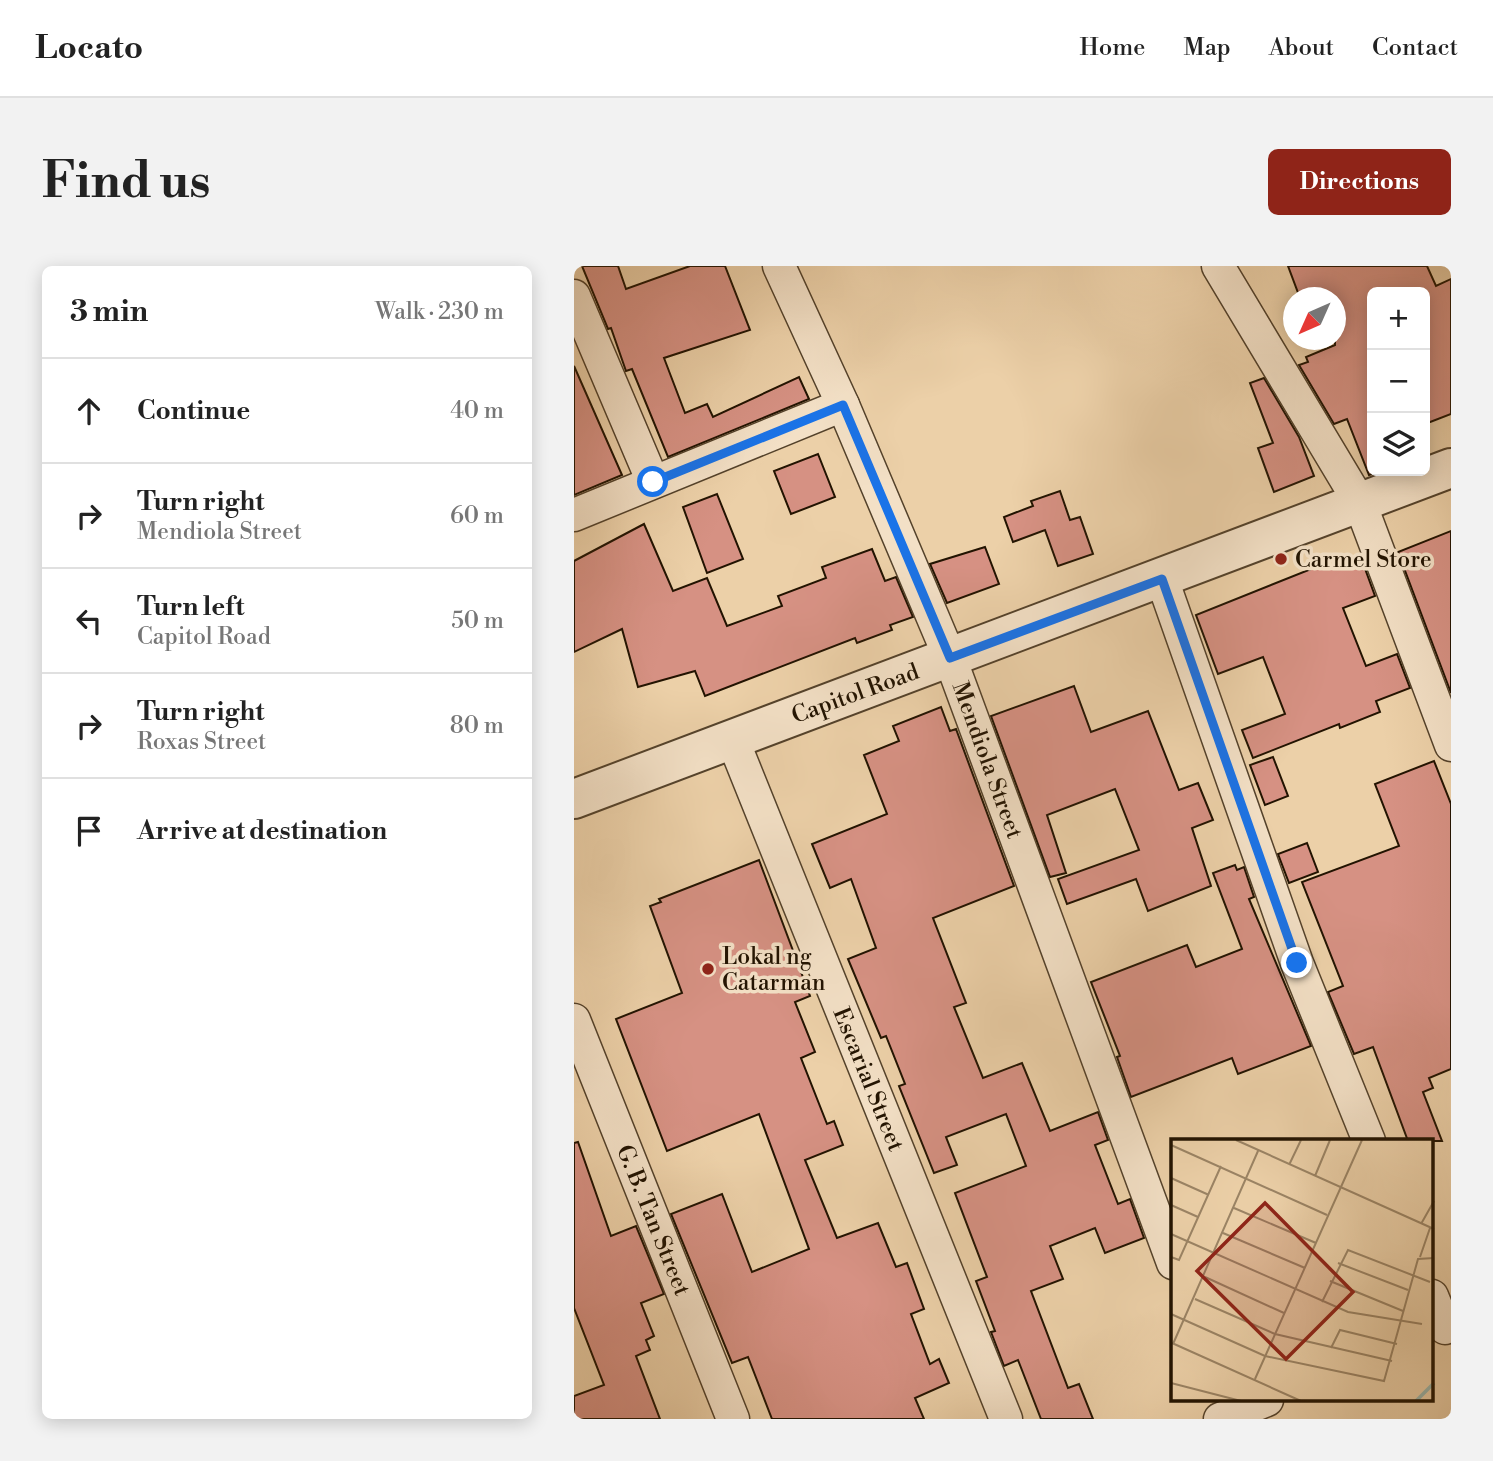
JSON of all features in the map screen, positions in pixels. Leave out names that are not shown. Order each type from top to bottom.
[{"type":"street","name":"Mendiola Street","points":[[779,266],[843,405],[950,658],[1171,1258]]},
{"type":"street","points":[[1218,266],[1360,503],[1451,745]]},
{"type":"street","points":[[574,296],[653,482]]},
{"type":"street","points":[[574,515],[843,405]]},
{"type":"street","name":"Capitol Road","points":[[574,799],[1451,468]]},
{"type":"street","points":[[1162,579],[1297,963],[1368,1139]]},
{"type":"street","name":"Escarial Street","points":[[732,738],[1006,1419]]},
{"type":"street","name":"G. B. Tan Street","points":[[574,1020],[733,1419]]},
{"type":"street","points":[[1434,1303],[1442,1329]]},
{"type":"street","points":[[1226,1413],[1261,1402]]},
{"type":"building","points":[[582,266],[618,266],[626,289],[690,266],[725,266],[750,330],[664,358],[685,413],[707,404],[713,417],[799,377],[809,399],[668,457],[632,369],[626,371],[611,328],[608,329]]},
{"type":"building","points":[[1288,266],[1427,266],[1436,286],[1451,279],[1451,414],[1430,422],[1430,287],[1367,287],[1367,470],[1347,419],[1334,424],[1299,365],[1308,362],[1306,357],[1323,350],[1346,350],[1346,287],[1296,287]]},
{"type":"building","points":[[574,366],[622,475],[574,495]]},
{"type":"building","points":[[1264,378],[1299,437],[1314,476],[1274,492],[1258,448],[1273,443],[1250,383]]},
{"type":"building","points":[[818,454],[835,497],[791,514],[774,471]]},
{"type":"building","points":[[1060,491],[1070,520],[1080,517],[1093,554],[1058,566],[1045,530],[1013,542],[1004,517],[1033,506],[1031,501]]},
{"type":"building","points":[[717,494],[743,559],[707,573],[683,507]]},
{"type":"building","points":[[644,524],[673,591],[707,578],[727,626],[782,606],[778,596],[826,578],[822,567],[872,549],[885,581],[896,577],[913,617],[890,625],[892,630],[857,643],[855,638],[705,696],[695,671],[638,687],[622,629],[574,652],[574,561]]},
{"type":"building","points":[[1451,531],[1451,693],[1398,552]]},
{"type":"building","points":[[985,547],[999,584],[947,603],[930,564]]},
{"type":"building","points":[[1360,555],[1375,596],[1343,608],[1366,666],[1397,654],[1410,688],[1376,701],[1380,712],[1340,728],[1339,724],[1253,758],[1242,730],[1285,714],[1263,657],[1218,674],[1196,615],[1326,563],[1328,567]]},
{"type":"building","points":[[1074,686],[1091,732],[1148,711],[1179,790],[1198,783],[1213,820],[1192,828],[1211,886],[1148,911],[1136,879],[1067,904],[1058,879],[1139,850],[1115,789],[1047,815],[1066,873],[1050,877],[991,716]]},
{"type":"building","points":[[941,707],[950,731],[956,729],[1014,886],[933,918],[966,1003],[954,1007],[983,1078],[1022,1063],[1050,1131],[1098,1112],[1108,1140],[1095,1145],[1118,1204],[1130,1199],[1144,1238],[1105,1253],[1095,1228],[1050,1246],[1063,1279],[1031,1291],[1068,1388],[1079,1384],[1093,1419],[1041,1419],[1018,1360],[1004,1366],[991,1332],[995,1331],[976,1281],[987,1277],[955,1193],[1026,1166],[1006,1114],[946,1137],[957,1165],[934,1173],[899,1086],[905,1084],[886,1036],[881,1038],[848,959],[876,948],[851,879],[830,888],[812,844],[887,814],[864,755],[899,741],[893,726]]},
{"type":"building","points":[[1273,757],[1288,796],[1265,805],[1250,765]]},
{"type":"building","points":[[1434,761],[1451,804],[1451,1069],[1429,1078],[1433,1088],[1423,1092],[1442,1141],[1407,1139],[1373,1047],[1354,1054],[1328,992],[1343,986],[1302,882],[1399,846],[1375,784]]},
{"type":"building","points":[[1307,843],[1318,872],[1289,883],[1278,854]]},
{"type":"building","points":[[759,860],[810,996],[795,1002],[815,1052],[801,1058],[827,1124],[834,1121],[843,1145],[805,1160],[837,1238],[878,1223],[896,1267],[907,1263],[924,1309],[911,1314],[930,1364],[939,1359],[949,1383],[915,1398],[924,1419],[772,1419],[748,1357],[732,1363],[671,1214],[722,1194],[752,1272],[809,1249],[759,1114],[667,1151],[616,1019],[682,993],[650,906],[661,902],[659,899]]},
{"type":"building","points":[[1235,865],[1237,870],[1244,867],[1254,897],[1249,899],[1311,1046],[1238,1074],[1232,1058],[1131,1097],[1117,1057],[1120,1056],[1091,982],[1187,945],[1196,967],[1242,949],[1213,873]]},
{"type":"building","points":[[578,1142],[611,1236],[636,1226],[664,1294],[641,1303],[654,1336],[646,1340],[650,1350],[636,1356],[660,1419],[574,1419],[574,1396],[604,1385],[574,1308],[574,1143]]},
{"type":"place","name":"Carmel Store","points":[[1281,559]]},
{"type":"place","name":"Lokal ng Catarman","points":[[708,969]]},
{"type":"route","points":[[653,482],[843,405],[950,658],[1162,579],[1297,963]]}]
